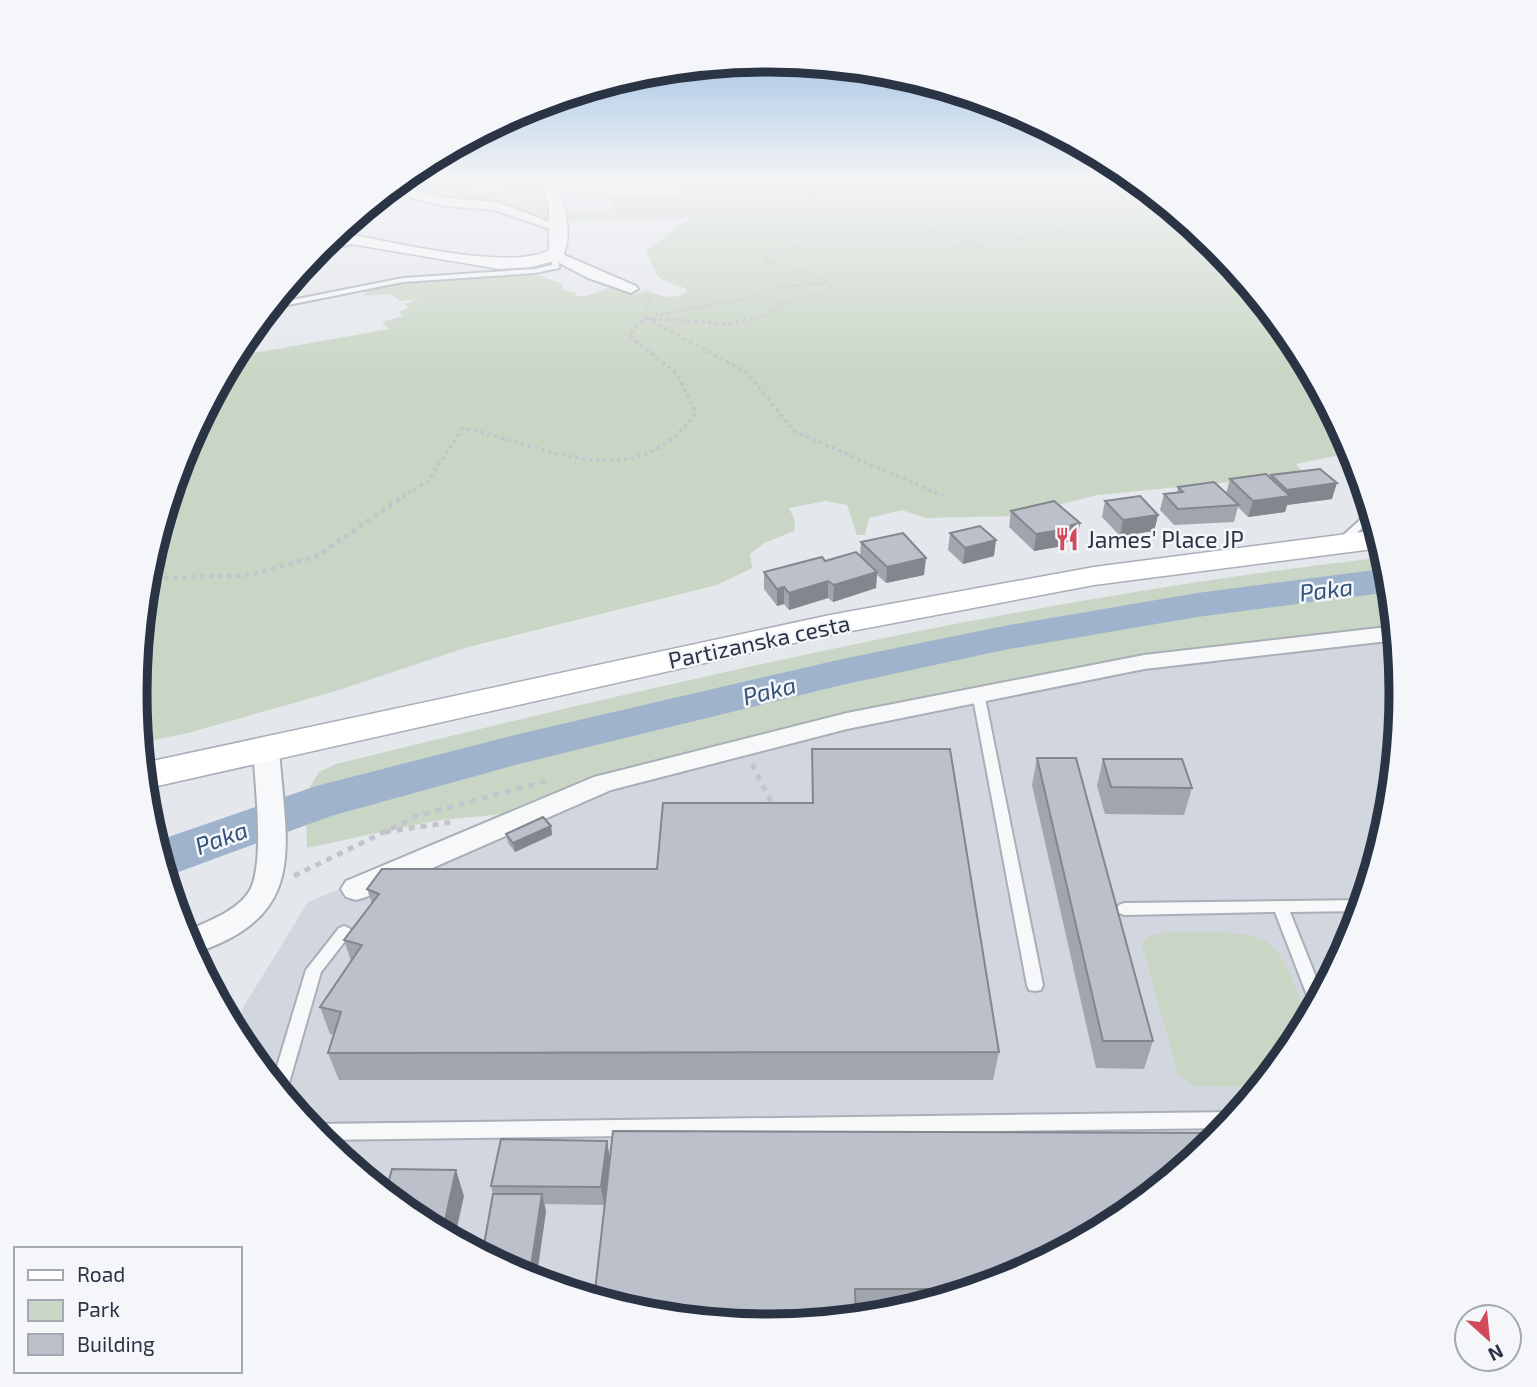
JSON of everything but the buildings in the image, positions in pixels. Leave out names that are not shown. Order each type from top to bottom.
[{"type":"main road","name":"Partizanska cesta","points":[[152,774],[830,625],[1094,576],[1371,540]]},
{"type":"street","points":[[374,244],[499,264],[531,262],[555,255],[593,275],[631,289]]},
{"type":"street","points":[[555,244],[555,255]]},
{"type":"street","points":[[356,889],[603,783],[744,747],[978,693],[1144,662],[1387,635]]},
{"type":"street","points":[[198,939],[232,923],[262,897],[280,869],[268,796],[265,749]]},
{"type":"lane","points":[[284,304],[403,280],[535,271],[556,267],[555,255]]},
{"type":"lane","points":[[1342,542],[1365,520]]},
{"type":"lane","points":[[978,693],[1035,985]]},
{"type":"lane","points":[[1124,909],[1353,905]]},
{"type":"lane","points":[[1280,906],[1314,992]]},
{"type":"lane","points":[[281,1079],[314,970],[344,932]]},
{"type":"lane","points":[[1206,1120],[1215,1126]]},
{"type":"lane","points":[[328,1132],[1220,1120]]},
{"type":"path","points":[[645,318],[731,324],[768,314],[782,303],[834,289],[821,278],[765,261],[765,252],[816,244]]},
{"type":"path","points":[[860,244],[983,246],[995,244]]},
{"type":"path","points":[[975,244],[983,246]]},
{"type":"path","points":[[158,579],[251,575],[317,556],[368,518],[428,481],[463,428],[498,433],[592,460],[638,459],[679,437],[696,413],[677,374],[629,335],[645,318],[744,299],[783,286],[828,284]]},
{"type":"path","points":[[645,318],[746,372],[794,431],[943,496]]},
{"type":"path","points":[[744,747],[778,816]]},
{"type":"path","points":[[280,869],[310,870],[377,833]]},
{"type":"shaded area","points":[[1387,629],[1389,734],[1378,815],[1369,854],[1343,931],[1307,1004],[1262,1072],[1208,1133],[1147,1187],[1079,1232],[1043,1251],[1006,1268],[929,1294],[850,1310],[809,1314],[728,1314],[687,1310],[608,1294],[531,1268],[494,1251],[458,1232],[390,1187],[329,1133],[301,1103],[275,1072],[239,1019],[244,1006],[308,902],[523,812],[829,718]]},
{"type":"green space","points":[[656,244],[1197,244],[1236,284],[1285,348],[1307,383],[1342,455],[1296,464],[1304,475],[1097,495],[1016,516],[925,518],[902,510],[869,518],[865,535],[857,535],[847,505],[825,501],[789,508],[795,521],[794,531],[764,543],[750,554],[752,568],[717,585],[468,647],[336,691],[188,733],[149,741],[148,653],[152,612],[168,533],[194,456],[230,383],[249,352],[389,329],[382,322],[403,316],[399,312],[408,308],[404,304],[420,299],[400,301],[390,294],[363,296],[367,290],[429,279],[532,273],[563,284],[562,289],[576,293],[575,296],[586,296],[615,286],[635,295],[646,290],[667,297],[687,292],[685,288],[658,276],[646,251]]},
{"type":"green space","points":[[1375,558],[1379,577],[1138,609],[846,664],[472,752],[303,799],[319,772],[336,764],[597,701],[989,618],[1253,574]]},
{"type":"green space","points":[[1381,587],[1387,628],[1168,653],[996,683],[829,718],[523,812],[433,821],[307,848],[306,812],[494,761],[684,713],[875,670],[1066,632],[1188,612]]},
{"type":"green space","points":[[1169,932],[1217,932],[1257,937],[1270,944],[1280,955],[1304,1009],[1250,1087],[1193,1086],[1178,1074],[1143,949],[1143,941]]},
{"type":"waterway","name":"Paka","points":[[169,857],[316,803],[519,749],[842,672],[1004,638],[1197,605],[1380,581]]},
{"type":"place","name":"James' Place JP","points":[[1067,539]]}]
